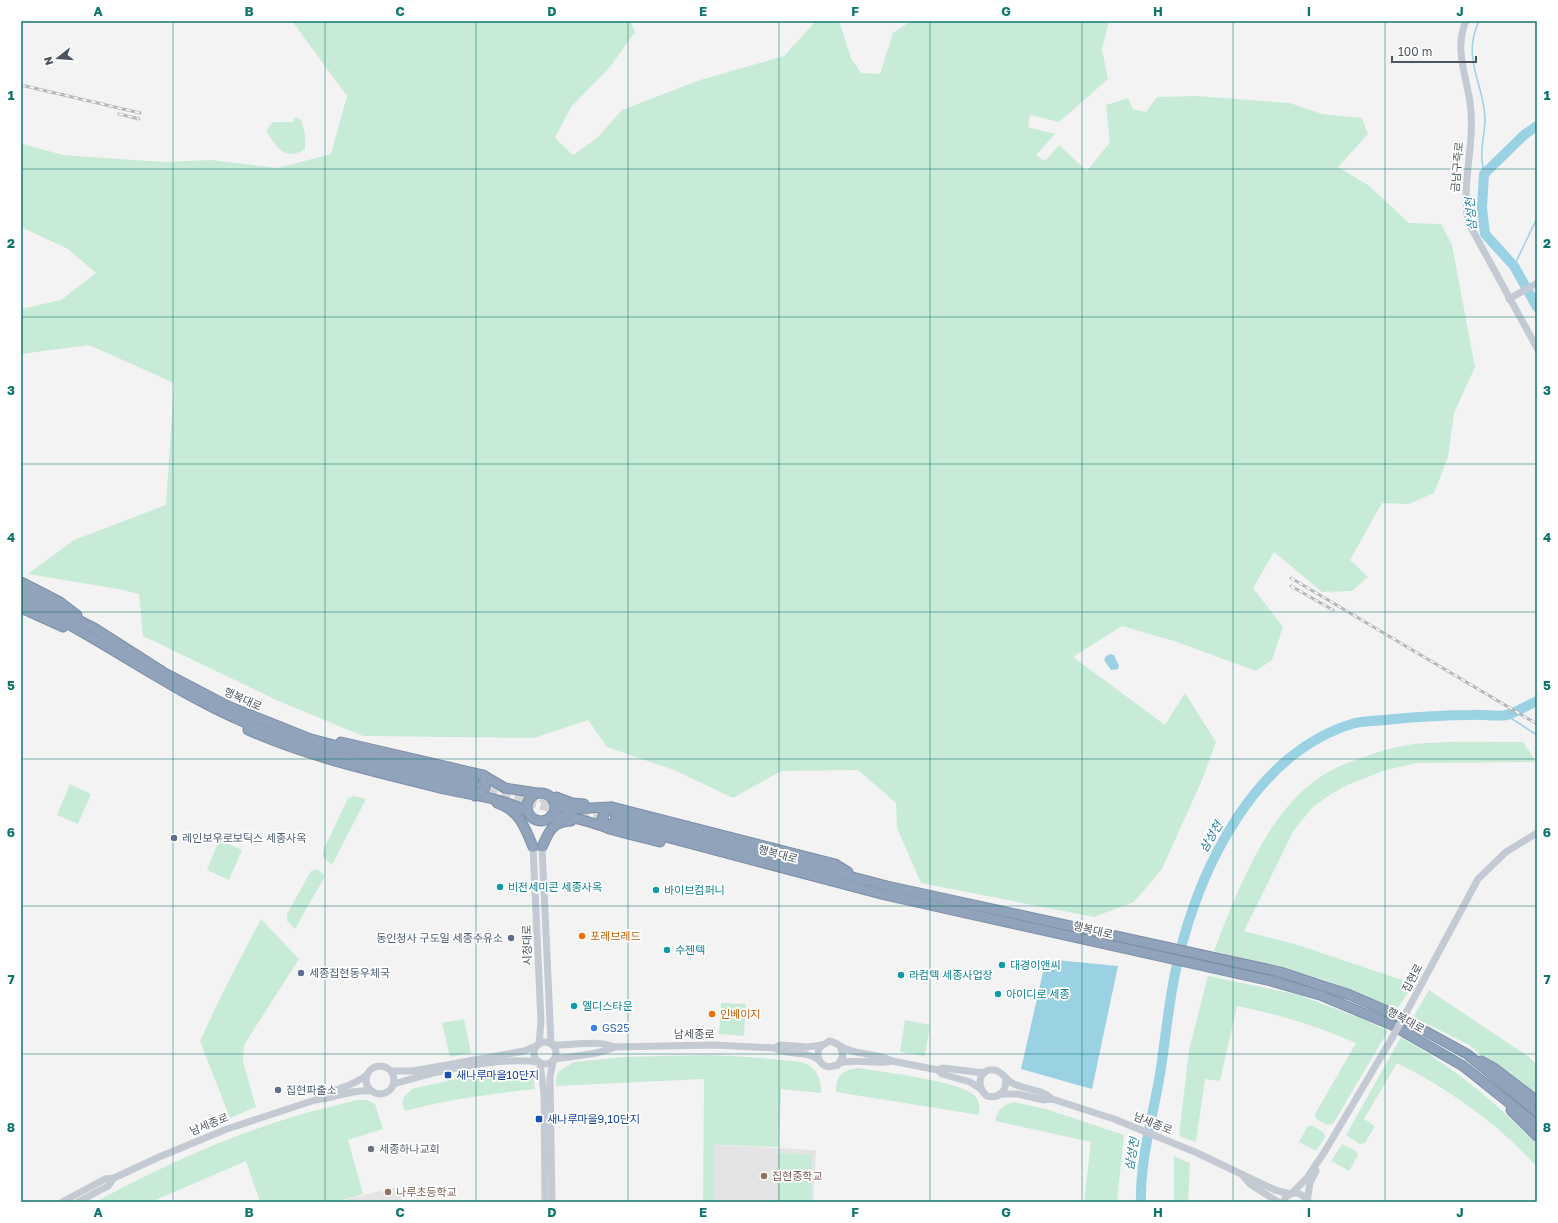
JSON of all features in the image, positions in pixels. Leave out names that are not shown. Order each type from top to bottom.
[{"type":"highway","points":[[21,582],[60,602],[92,633]]},
{"type":"highway","name":"행복대로","points":[[21,591],[239,720],[287,739],[359,760],[474,789]]},
{"type":"highway","name":"행복대로","points":[[21,599],[92,633]]},
{"type":"highway","points":[[21,608],[52,624],[92,633]]},
{"type":"highway","points":[[163,676],[302,731],[483,775],[505,788],[545,796],[560,806],[569,809],[613,818]]},
{"type":"highway","points":[[474,789],[485,788],[483,775]]},
{"type":"highway","points":[[474,789],[511,802],[538,820],[565,815],[577,817],[613,818]]},
{"type":"highway","points":[[474,789],[516,813],[537,847]]},
{"type":"highway","points":[[533,795],[545,796],[555,808],[544,826],[537,847],[529,814],[528,803],[533,795]]},
{"type":"highway","points":[[537,847],[551,828],[561,821],[613,818]]},
{"type":"highway","name":"행복대로","points":[[613,818],[856,877],[887,886],[1280,972],[1350,995],[1394,1014],[1467,1054],[1537,1112]]},
{"type":"highway","name":"행복대로","points":[[613,818],[855,886],[1215,970],[1271,981],[1320,994],[1392,1025],[1463,1066],[1537,1125]]},
{"type":"highway","points":[[1467,1054],[1494,1068],[1537,1101]]},
{"type":"highway","points":[[1484,1084],[1537,1136]]},
{"type":"street","name":"금남구즉로","points":[[1466,21],[1460,41],[1462,65],[1470,103],[1471,137],[1465,204],[1468,222],[1513,297],[1537,348]]},
{"type":"street","points":[[1513,297],[1537,283]]},
{"type":"street","name":"집현로","points":[[1283,1202],[1307,1178],[1325,1151],[1392,1038],[1478,879],[1506,852],[1537,833]]},
{"type":"street","name":"시청대로","points":[[537,847],[552,1044]]},
{"type":"street","name":"시청대로","points":[[537,847],[540,1021],[537,1045]]},
{"type":"street","points":[[392,1071],[413,1071],[524,1051],[547,1042],[552,1044],[557,1052],[550,1077],[552,1202]]},
{"type":"street","points":[[892,1061],[885,1063],[848,1060],[835,1066],[828,1067],[822,1064],[819,1060],[818,1052],[822,1045],[832,1042],[857,1053],[883,1056],[892,1061],[938,1070],[943,1068],[984,1073],[995,1070],[1005,1077],[1006,1087],[996,1096],[987,1096],[981,1089],[970,1082],[942,1074],[938,1070]]},
{"type":"street","name":"남세종로","points":[[552,1044],[568,1046],[604,1043],[614,1047],[708,1045],[775,1048],[780,1051],[808,1054],[819,1060]]},
{"type":"street","points":[[537,1045],[534,1054],[539,1063],[544,1093],[545,1202]]},
{"type":"street","name":"남세종로","points":[[775,1048],[780,1045],[808,1047],[822,1045]]},
{"type":"street","points":[[840,1046],[843,1056],[840,1063]]},
{"type":"street","name":"남세종로","points":[[554,1060],[575,1055],[606,1052],[614,1047]]},
{"type":"street","points":[[394,1084],[416,1077],[478,1065],[518,1060],[545,1065],[554,1060]]},
{"type":"street","points":[[378,1066],[385,1066],[392,1071],[395,1079],[390,1090],[385,1093],[376,1093],[372,1091],[367,1083],[367,1075],[372,1069],[378,1066]]},
{"type":"street","points":[[981,1089],[980,1080],[984,1073]]},
{"type":"street","name":"남세종로","points":[[62,1202],[105,1179],[114,1178],[159,1157],[227,1129],[315,1100],[328,1092],[353,1085],[367,1075]]},
{"type":"street","name":"남세종로","points":[[1005,1077],[1012,1084],[1047,1093],[1052,1099]]},
{"type":"street","name":"남세종로","points":[[315,1100],[328,1099],[358,1091],[372,1091]]},
{"type":"street","name":"남세종로","points":[[1000,1094],[1018,1094],[1044,1100],[1052,1099],[1114,1119],[1175,1144],[1284,1194],[1302,1195],[1307,1202]]},
{"type":"street","name":"집현로","points":[[1307,1202],[1310,1183],[1325,1151]]},
{"type":"street","name":"남세종로","points":[[1243,1176],[1250,1184],[1278,1202]]},
{"type":"street","name":"남세종로","points":[[78,1202],[108,1186],[114,1178]]},
{"type":"shaded area","name":"집현중학교","points":[[714,1145],[816,1150],[813,1202],[714,1202]]},
{"type":"shaded area","name":"나루초등학교","points":[[399,1186],[402,1202],[339,1202],[352,1198]]},
{"type":"green space","points":[[292,21],[630,21],[635,32],[610,67],[571,107],[555,138],[573,155],[597,138],[622,110],[700,80],[784,56],[816,21],[839,21],[851,58],[861,73],[880,74],[893,33],[911,21],[1109,21],[1102,49],[1108,79],[1059,122],[1030,115],[1028,127],[1055,134],[1036,155],[1045,161],[1059,145],[1087,171],[1110,142],[1106,105],[1128,98],[1133,109],[1146,112],[1157,97],[1197,96],[1290,103],[1322,114],[1362,118],[1368,134],[1338,167],[1368,185],[1409,223],[1441,224],[1452,245],[1475,367],[1454,413],[1448,457],[1434,493],[1409,504],[1382,503],[1350,560],[1368,577],[1352,591],[1322,592],[1274,552],[1253,588],[1283,627],[1272,660],[1256,671],[1177,642],[1122,626],[1073,657],[1165,725],[1185,693],[1216,742],[1202,780],[1162,869],[1134,902],[1094,917],[921,883],[897,828],[896,803],[858,770],[781,771],[733,798],[674,770],[607,747],[588,720],[534,738],[363,736],[274,699],[143,636],[139,594],[28,574],[74,540],[166,505],[174,383],[89,345],[21,354],[21,309],[61,300],[96,273],[68,249],[23,228],[21,215],[21,145],[23,144],[63,155],[163,162],[211,160],[278,168],[331,154],[347,96]]},
{"type":"green space","points":[[295,117],[301,120],[305,134],[305,149],[298,153],[292,154],[281,150],[273,142],[266,130],[273,122],[293,122]]},
{"type":"green space","points":[[1450,742],[1523,742],[1536,762],[1417,763],[1386,770],[1347,785],[1328,796],[1313,807],[1294,830],[1244,931],[1295,944],[1414,984],[1397,1009],[1322,979],[1214,951],[1243,880],[1255,855],[1269,832],[1284,811],[1301,792],[1320,777],[1355,760],[1381,751],[1403,746]]},
{"type":"green space","points":[[70,784],[91,794],[78,824],[57,815]]},
{"type":"green space","points":[[354,796],[366,799],[332,865],[323,857],[323,851],[348,798]]},
{"type":"green space","points":[[219,840],[242,850],[229,880],[207,870]]},
{"type":"green space","points":[[318,869],[325,876],[295,929],[287,921],[287,914],[311,871]]},
{"type":"green space","points":[[261,919],[299,959],[244,1045],[243,1062],[256,1107],[230,1118],[200,1041],[223,992]]},
{"type":"green space","points":[[1208,976],[1299,995],[1365,1020],[1388,1031],[1333,1124],[1327,1125],[1316,1119],[1315,1114],[1356,1043],[1297,1021],[1237,1006],[1220,1081],[1205,1079],[1196,1142],[1179,1136],[1189,1050]]},
{"type":"green space","points":[[1429,990],[1529,1057],[1537,1065],[1537,1099],[1469,1045],[1413,1017]]},
{"type":"green space","points":[[721,1003],[746,1004],[744,1036],[719,1034]]},
{"type":"green space","points":[[464,1019],[471,1053],[450,1057],[442,1023]]},
{"type":"green space","points":[[905,1020],[930,1025],[925,1056],[900,1052]]},
{"type":"green space","points":[[1401,1037],[1420,1048],[1456,1073],[1506,1114],[1537,1144],[1537,1167],[1490,1122],[1453,1096],[1397,1063],[1364,1119],[1375,1126],[1365,1143],[1360,1144],[1346,1135]]},
{"type":"green space","points":[[707,1055],[752,1057],[802,1062],[809,1065],[815,1071],[820,1081],[821,1089],[821,1093],[781,1089],[779,1147],[714,1145],[714,1202],[703,1202],[704,1079],[556,1086],[556,1078],[559,1071],[574,1062],[622,1057]]},
{"type":"green space","points":[[859,1068],[937,1081],[966,1090],[974,1095],[977,1100],[979,1115],[836,1092],[837,1081],[841,1074],[848,1070]]},
{"type":"green space","points":[[527,1070],[533,1075],[535,1089],[453,1100],[405,1111],[402,1104],[404,1097],[412,1089],[473,1075]]},
{"type":"green space","points":[[356,1100],[367,1100],[375,1104],[383,1129],[348,1140],[363,1194],[336,1202],[260,1202],[246,1161],[151,1202],[95,1202],[188,1156],[236,1136],[295,1116]]},
{"type":"green space","points":[[1014,1102],[1046,1109],[1124,1135],[1117,1202],[1084,1202],[1091,1142],[995,1121],[1001,1108]]},
{"type":"green space","points":[[1312,1125],[1324,1133],[1325,1137],[1316,1151],[1299,1142],[1307,1127]]},
{"type":"green space","points":[[1342,1144],[1356,1151],[1358,1155],[1349,1171],[1331,1161]]},
{"type":"green space","points":[[777,1153],[812,1154],[811,1202],[777,1202]]},
{"type":"green space","points":[[1174,1156],[1190,1163],[1188,1202],[1174,1202]]},
{"type":"water","points":[[1111,654],[1114,655],[1119,666],[1118,669],[1111,670],[1104,660],[1106,656]]},
{"type":"water","points":[[1046,959],[1118,966],[1092,1089],[1021,1069]]},
{"type":"waterway","points":[[1479,21],[1472,47],[1475,70],[1484,106],[1485,128],[1482,144],[1482,163],[1484,174]]},
{"type":"waterway","name":"삼성천","points":[[1537,126],[1524,135],[1484,174],[1482,208],[1485,234],[1514,266],[1537,307]]},
{"type":"waterway","points":[[1514,266],[1537,218]]},
{"type":"waterway","name":"삼성천","points":[[1141,1202],[1141,1186],[1145,1154],[1160,1074],[1172,988],[1188,924],[1201,888],[1217,852],[1237,818],[1261,786],[1288,759],[1320,738],[1355,723],[1440,716],[1503,716],[1537,701]]},
{"type":"waterway","points":[[1506,715],[1537,735]]},
{"type":"tunnel","points":[[474,782],[505,789]]},
{"type":"tunnel","points":[[475,789],[609,822]]},
{"type":"tunnel","points":[[527,794],[559,802]]},
{"type":"railway","points":[[21,85],[140,113]]},
{"type":"railway","points":[[119,114],[139,119]]},
{"type":"railway","points":[[1291,578],[1537,724]]},
{"type":"railway","points":[[1291,586],[1333,610]]},
{"type":"place","name":"레인보우로보틱스 세종사옥","points":[[174,838]]},
{"type":"place","name":"비전세미콘 세종사옥","points":[[500,887]]},
{"type":"place","name":"바이브컴퍼니","points":[[656,890]]},
{"type":"place","name":"포레브레드","points":[[582,936]]},
{"type":"place","name":"동인청사 구도일 세종주유소","points":[[511,938]]},
{"type":"place","name":"수젠텍","points":[[667,950]]},
{"type":"place","name":"대경이앤씨","points":[[1002,965]]},
{"type":"place","name":"세종집현동우체국","points":[[301,973]]},
{"type":"place","name":"라컴텍 세종사업장","points":[[901,975]]},
{"type":"place","name":"아이디로 세종","points":[[998,994]]},
{"type":"place","name":"엘디스타운","points":[[574,1006]]},
{"type":"place","name":"인베이지","points":[[712,1014]]},
{"type":"place","name":"GS25","points":[[594,1028]]},
{"type":"place","name":"새나루마을10단지","points":[[448,1075]]},
{"type":"place","name":"집현파출소","points":[[278,1090]]},
{"type":"place","name":"새나루마을9,10단지","points":[[539,1119]]},
{"type":"place","name":"세종하나교회","points":[[371,1149]]},
{"type":"place","name":"집현중학교","points":[[764,1176]]},
{"type":"place","name":"나루초등학교","points":[[388,1192]]}]
